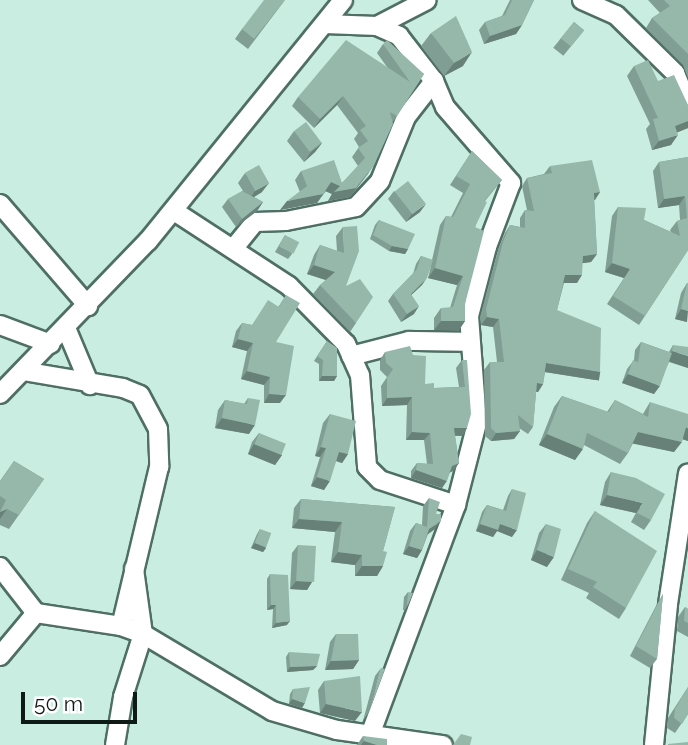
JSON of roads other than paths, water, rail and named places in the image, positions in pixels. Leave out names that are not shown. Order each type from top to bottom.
[{"type":"street","points":[[0,394],[88,306],[174,211],[343,0]]},
{"type":"street","points":[[377,26],[427,0]]},
{"type":"street","points":[[582,0],[617,15],[676,73],[688,106]]},
{"type":"street","points":[[325,24],[377,26],[399,36],[434,81],[446,107],[511,183],[476,284],[470,342],[477,424],[456,505],[370,736]]},
{"type":"street","points":[[233,249],[255,222],[286,222],[356,207],[380,181],[406,117],[434,81]]},
{"type":"street","points":[[0,204],[88,306]]},
{"type":"street","points":[[174,211],[233,249],[315,308],[351,356],[360,375],[368,467],[380,480],[456,505]]},
{"type":"street","points":[[0,325],[51,344]]},
{"type":"street","points":[[66,328],[90,385]]},
{"type":"street","points":[[351,356],[409,341],[470,342]]},
{"type":"street","points":[[23,371],[90,385],[123,388],[140,395],[158,429],[159,467],[133,566],[121,626]]},
{"type":"street","points":[[654,745],[668,604],[688,474]]},
{"type":"street","points":[[115,745],[123,697],[143,634],[133,566]]},
{"type":"street","points":[[0,567],[36,613],[121,626],[143,634],[272,711],[370,736],[443,745]]},
{"type":"street","points":[[0,656],[36,613]]}]
